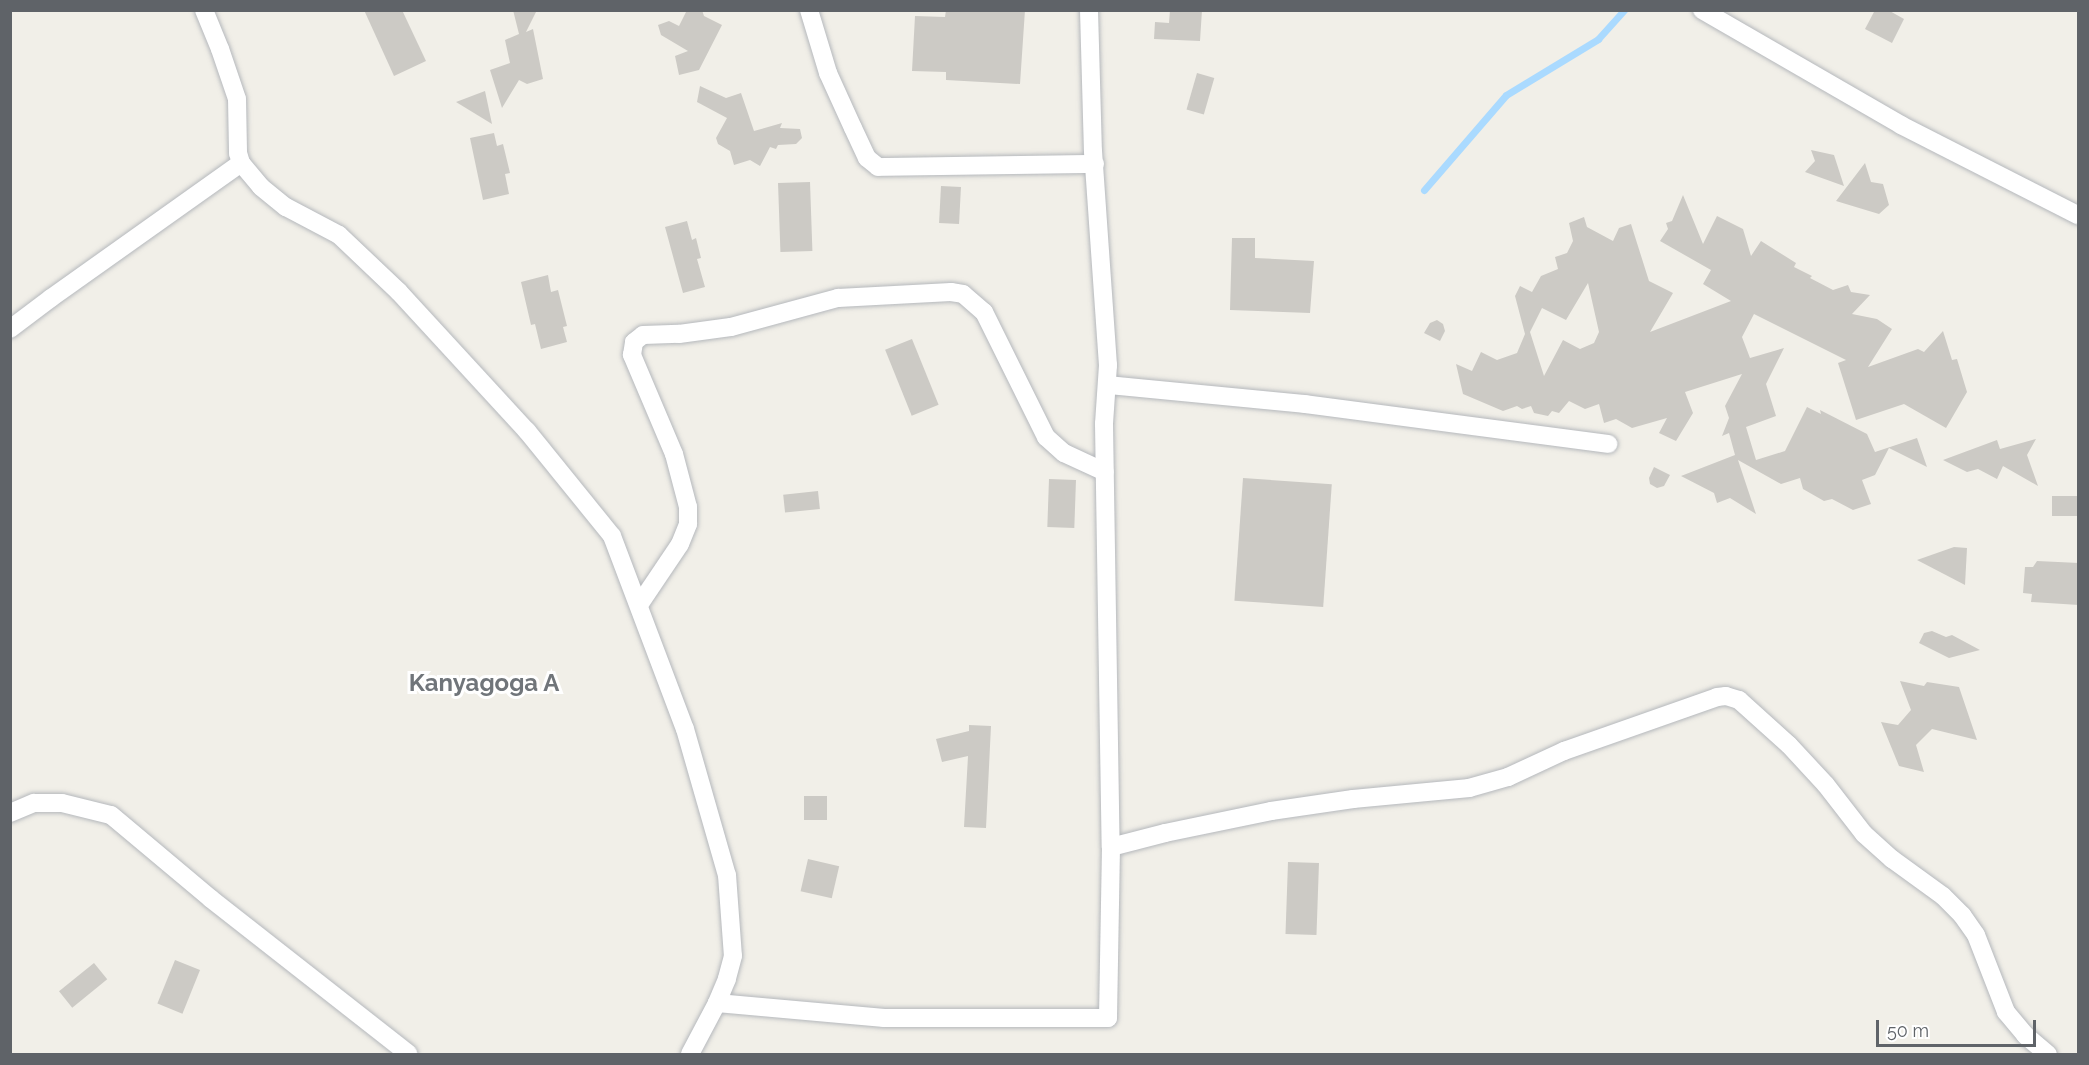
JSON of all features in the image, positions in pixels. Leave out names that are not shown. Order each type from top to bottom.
[{"type":"street","points":[[204,10],[237,99],[238,153],[241,163],[261,187],[286,207],[339,235],[399,292],[527,431],[612,536],[685,729],[727,875],[733,956],[717,1003],[690,1054]]},
{"type":"street","points":[[809,10],[828,73],[867,158],[878,167],[1095,164]]},
{"type":"street","points":[[717,1003],[884,1018],[1108,1018],[1111,848],[1104,424],[1108,384],[1095,164],[1089,10]]},
{"type":"street","points":[[1702,10],[1901,125],[2079,215]]},
{"type":"street","points":[[10,329],[241,163]]},
{"type":"street","points":[[639,605],[680,544],[688,524],[688,507],[674,454],[632,355],[634,342],[643,335],[679,334],[731,327],[838,298],[951,292],[963,294],[984,312],[1046,437],[1064,453],[1105,472]]},
{"type":"street","points":[[1108,384],[1305,404],[1608,444]]},
{"type":"street","points":[[1111,848],[1165,833],[1271,811],[1353,799],[1469,788],[1508,777],[1564,751],[1717,697],[1726,696],[1739,700],[1789,745],[1826,785],[1864,834],[1892,859],[1943,896],[1962,915],[1976,935],[2006,1012],[2025,1035],[2048,1054]]},
{"type":"street","points":[[10,813],[34,803],[62,803],[111,815],[211,899],[409,1054]]},
{"type":"building","points":[[364,10],[402,10],[426,61],[394,76]]},
{"type":"building","points":[[513,10],[537,10],[526,32],[533,29],[543,79],[527,84],[519,80],[502,108],[490,70],[510,63],[505,40],[519,34]]},
{"type":"building","points":[[687,10],[702,10],[704,16],[722,25],[699,70],[679,75],[675,56],[688,51],[661,35],[658,25],[669,21],[679,26]]},
{"type":"building","points":[[946,10],[1025,10],[1020,84],[946,80],[946,72],[912,71],[915,16],[945,17]]},
{"type":"building","points":[[1170,10],[1202,10],[1200,41],[1154,39],[1155,22],[1169,23]]},
{"type":"building","points":[[1875,10],[1888,10],[1904,19],[1892,43],[1865,29]]},
{"type":"building","points":[[1197,73],[1214,78],[1204,114],[1187,110]]},
{"type":"building","points":[[700,86],[726,98],[741,93],[754,131],[782,123],[780,128],[800,129],[802,138],[796,144],[778,145],[776,149],[770,147],[760,166],[750,160],[734,165],[730,151],[718,144],[716,138],[727,118],[697,102]]},
{"type":"building","points":[[485,91],[492,124],[456,102]]},
{"type":"building","points":[[494,133],[497,146],[503,144],[510,173],[505,174],[509,194],[483,200],[470,138]]},
{"type":"building","points":[[1811,150],[1834,155],[1844,186],[1805,172],[1815,161]]},
{"type":"building","points":[[1865,163],[1871,182],[1883,184],[1889,205],[1879,214],[1836,201]]},
{"type":"building","points":[[810,182],[812,251],[780,252],[778,183]]},
{"type":"building","points":[[941,186],[961,187],[959,224],[939,223]]},
{"type":"building","points":[[1683,195],[1703,244],[1717,216],[1743,229],[1751,256],[1761,241],[1796,263],[1794,267],[1812,276],[1810,278],[1833,290],[1848,285],[1851,292],[1870,295],[1852,314],[1877,319],[1892,329],[1868,367],[1918,349],[1924,352],[1943,331],[1952,360],[1957,359],[1967,392],[1946,428],[1904,404],[1856,420],[1838,363],[1846,360],[1754,314],[1742,337],[1750,358],[1784,348],[1766,384],[1776,416],[1746,427],[1756,460],[1785,451],[1807,407],[1821,414],[1820,410],[1867,434],[1875,452],[1917,438],[1927,467],[1889,448],[1875,475],[1862,480],[1871,504],[1853,510],[1832,499],[1824,501],[1803,489],[1800,478],[1781,484],[1738,460],[1756,514],[1730,498],[1717,503],[1714,493],[1681,476],[1735,455],[1729,433],[1722,436],[1729,418],[1725,406],[1742,374],[1685,392],[1693,413],[1676,441],[1659,433],[1667,418],[1632,428],[1616,419],[1604,423],[1599,404],[1585,409],[1569,401],[1559,413],[1552,411],[1548,416],[1534,413],[1531,406],[1522,409],[1517,406],[1503,411],[1463,394],[1456,364],[1472,371],[1481,352],[1497,360],[1517,353],[1525,334],[1515,296],[1520,286],[1532,292],[1541,276],[1558,269],[1555,257],[1567,253],[1573,241],[1569,223],[1584,217],[1587,227],[1613,241],[1619,228],[1631,224],[1649,281],[1673,293],[1650,332],[1731,301],[1703,284],[1711,270],[1660,241],[1668,229],[1666,223],[1672,221]],"holes":[[[1588,283],[1599,332],[1594,343],[1580,349],[1563,340],[1544,376],[1530,332],[1542,308],[1566,320]]]},
{"type":"building","points":[[687,221],[692,240],[696,238],[701,258],[697,259],[705,287],[683,293],[665,227]]},
{"type":"building","points":[[1232,238],[1255,238],[1255,258],[1314,261],[1310,313],[1230,310]]},
{"type":"building","points":[[548,275],[551,292],[558,290],[567,326],[563,327],[567,342],[541,349],[535,324],[531,325],[521,282]]},
{"type":"building","points":[[1437,320],[1443,324],[1445,331],[1440,341],[1424,333],[1430,323]]},
{"type":"building","points":[[912,339],[939,405],[912,416],[885,350]]},
{"type":"building","points":[[2036,439],[2027,455],[2038,486],[2003,466],[1997,479],[1978,469],[1967,472],[1943,460],[1997,440],[2000,449]]},
{"type":"building","points":[[1654,467],[1670,475],[1664,486],[1657,488],[1650,484],[1649,478]]},
{"type":"building","points":[[1243,478],[1332,484],[1323,607],[1234,601]]},
{"type":"building","points":[[1049,479],[1076,480],[1074,528],[1047,527]]},
{"type":"building","points":[[818,491],[820,509],[785,513],[783,495]]},
{"type":"building","points":[[2052,496],[2078,496],[2078,516],[2052,516]]},
{"type":"building","points":[[1954,547],[1967,548],[1965,585],[1917,560]]},
{"type":"building","points":[[2037,561],[2079,563],[2079,605],[2031,602],[2032,594],[2023,593],[2025,567],[2033,567]]},
{"type":"building","points":[[1932,631],[1946,637],[1952,635],[1980,650],[1949,658],[1919,643],[1924,633]]},
{"type":"building","points":[[1900,681],[1924,686],[1927,682],[1959,687],[1977,740],[1932,729],[1916,745],[1924,772],[1899,766],[1881,722],[1898,725],[1911,710]]},
{"type":"building","points":[[969,725],[991,726],[986,828],[964,827],[968,756],[942,762],[936,739],[969,731]]},
{"type":"building","points":[[804,796],[827,796],[827,820],[804,820]]},
{"type":"building","points":[[808,859],[839,866],[832,898],[801,891]]},
{"type":"building","points":[[1288,862],[1319,863],[1316,935],[1285,934]]},
{"type":"building","points":[[175,960],[200,970],[182,1014],[157,1004]]},
{"type":"building","points":[[94,963],[107,979],[72,1008],[59,991]]},
{"type":"waterway","points":[[1424,190],[1506,95],[1598,39],[1624,10]]},
{"type":"district","name":"Kanyagoga A","points":[[484,683]]}]
